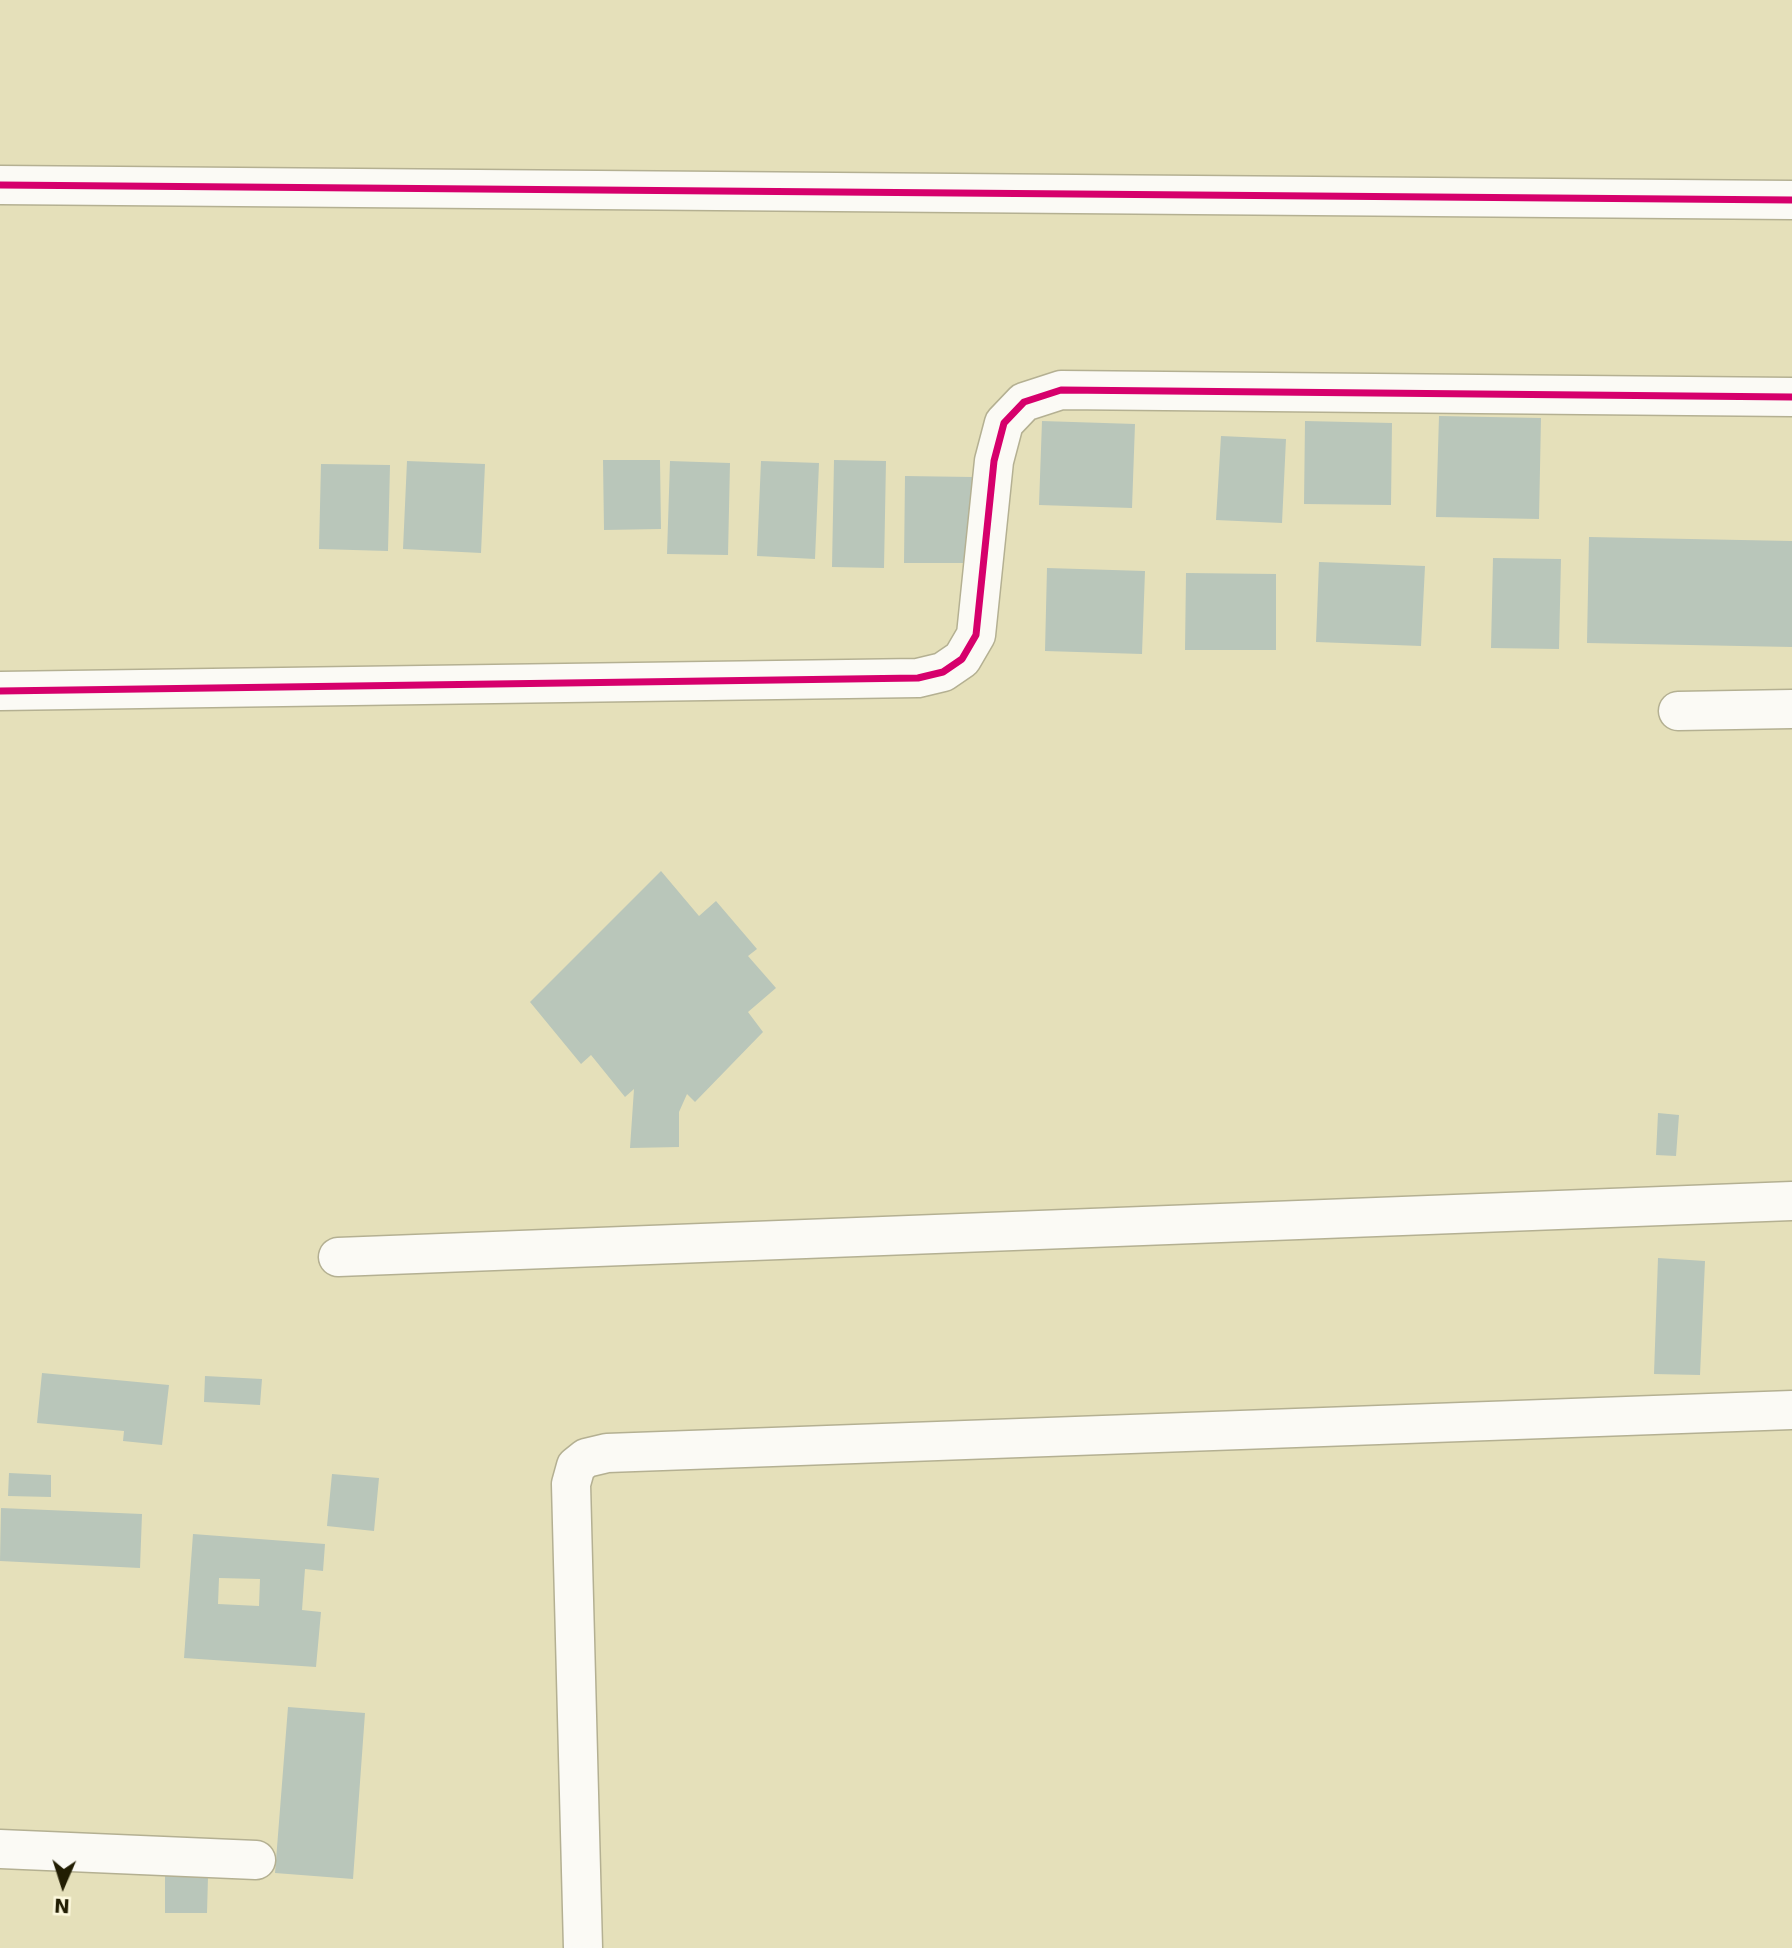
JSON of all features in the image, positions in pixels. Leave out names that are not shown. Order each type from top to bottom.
[{"type":"street","points":[[0,185],[1792,200]]},
{"type":"street","points":[[0,691],[918,678],[943,672],[962,659],[976,635],[994,461],[1004,423],[1024,402],[1062,390],[1792,397]]},
{"type":"street","points":[[1678,711],[1792,709]]},
{"type":"street","points":[[338,1257],[1792,1200]]},
{"type":"street","points":[[583,1948],[571,1484],[576,1466],[586,1458],[607,1452],[1792,1410]]},
{"type":"street","points":[[0,1849],[256,1860]]},
{"type":"building","points":[[1439,416],[1541,418],[1539,519],[1436,517]]},
{"type":"building","points":[[1042,421],[1135,424],[1132,508],[1039,505]]},
{"type":"building","points":[[1305,421],[1392,423],[1391,505],[1304,504]]},
{"type":"building","points":[[1221,436],[1286,439],[1282,523],[1216,520]]},
{"type":"building","points":[[603,460],[660,460],[661,529],[604,530]]},
{"type":"building","points":[[834,460],[886,461],[884,568],[832,567]]},
{"type":"building","points":[[407,461],[485,464],[481,553],[403,549]]},
{"type":"building","points":[[670,461],[730,463],[728,555],[667,554]]},
{"type":"building","points":[[761,461],[819,463],[815,559],[757,556]]},
{"type":"building","points":[[321,464],[390,465],[388,551],[319,549]]},
{"type":"building","points":[[905,476],[972,477],[971,563],[904,563]]},
{"type":"building","points":[[1589,537],[1792,541],[1792,647],[1587,643]]},
{"type":"building","points":[[1493,558],[1561,559],[1559,649],[1491,648]]},
{"type":"building","points":[[1319,562],[1425,566],[1421,646],[1316,642]]},
{"type":"building","points":[[1047,568],[1145,571],[1142,654],[1045,651]]},
{"type":"building","points":[[1186,573],[1276,574],[1276,650],[1185,650]]},
{"type":"building","points":[[661,871],[699,916],[716,901],[757,949],[748,956],[776,988],[748,1012],[763,1032],[695,1102],[687,1094],[679,1112],[679,1147],[630,1148],[634,1089],[625,1097],[591,1055],[581,1064],[530,1002]]},
{"type":"building","points":[[1658,1113],[1679,1115],[1676,1156],[1656,1155]]},
{"type":"building","points":[[1658,1258],[1705,1261],[1700,1375],[1654,1374]]},
{"type":"building","points":[[42,1373],[169,1385],[162,1445],[123,1441],[124,1431],[37,1423]]},
{"type":"building","points":[[205,1376],[262,1379],[260,1405],[204,1402]]},
{"type":"building","points":[[9,1473],[51,1475],[51,1497],[8,1496]]},
{"type":"building","points":[[332,1474],[379,1478],[374,1531],[327,1526]]},
{"type":"building","points":[[1,1508],[142,1514],[140,1568],[0,1561]]},
{"type":"building","points":[[193,1534],[325,1544],[323,1571],[305,1569],[302,1610],[321,1612],[316,1667],[184,1658]],"holes":[[[219,1578],[260,1579],[259,1606],[218,1604]]]},
{"type":"building","points":[[288,1707],[365,1713],[353,1879],[275,1873]]},
{"type":"building","points":[[165,1876],[208,1877],[207,1913],[165,1913]]},
{"type":"cycle path","points":[[0,185],[1792,200]]},
{"type":"cycle path","points":[[0,691],[918,678],[943,672],[962,659],[976,635],[994,461],[1004,423],[1024,402],[1061,390],[1792,397]]}]
